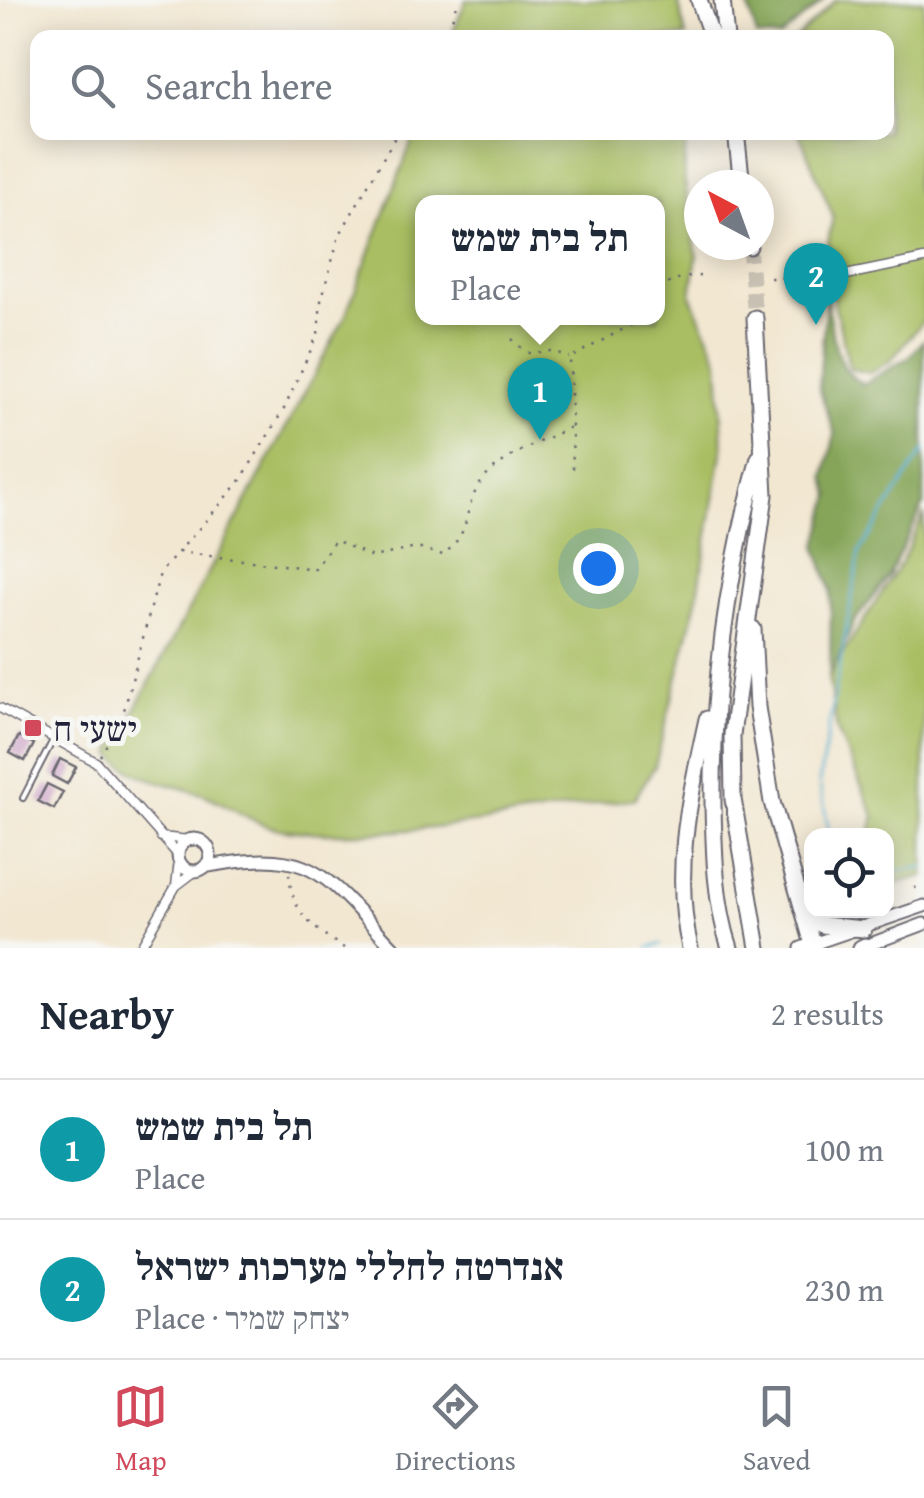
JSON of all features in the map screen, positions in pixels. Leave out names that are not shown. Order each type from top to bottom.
[{"type":"highway","points":[[700,0],[709,30]]},
{"type":"highway","points":[[722,0],[725,30]]},
{"type":"highway","points":[[737,140],[740,170]]},
{"type":"highway","points":[[755,318],[765,495],[732,735],[734,800],[751,925],[758,948]]},
{"type":"highway","points":[[690,948],[680,884],[684,826],[715,681],[745,509],[764,440]]},
{"type":"highway","points":[[751,587],[757,707],[772,802],[810,947]]},
{"type":"highway","points":[[715,681],[714,823],[728,941]]},
{"type":"highway","points":[[798,896],[822,925],[862,943]]},
{"type":"main road","points":[[232,861],[200,840],[189,840],[178,858],[185,868],[232,861],[286,860],[328,877],[394,948]]},
{"type":"main road","points":[[200,868],[210,858],[208,847]]},
{"type":"main road","points":[[862,943],[924,906]]},
{"type":"main road","points":[[810,947],[862,943],[924,924]]},
{"type":"street","points":[[842,276],[924,260]]},
{"type":"street","points":[[0,708],[96,762],[178,858],[176,886]]},
{"type":"street","points":[[161,837],[189,840]]},
{"type":"street","points":[[140,948],[176,886],[200,868]]},
{"type":"lane","points":[[23,798],[54,738]]},
{"type":"path","points":[[449,30],[458,0]]},
{"type":"path","points":[[96,762],[122,718],[160,573],[239,483],[284,409],[318,334],[321,301],[340,236],[394,140]]},
{"type":"path","points":[[665,285],[700,276]]},
{"type":"path","points":[[770,278],[842,276]]},
{"type":"path","points":[[512,339],[526,353],[552,351],[570,358],[631,325]]},
{"type":"path","points":[[570,358],[574,469]]},
{"type":"path","points":[[177,552],[315,569],[336,540],[372,556],[418,548],[443,555],[462,538],[478,487],[504,461],[570,427]]},
{"type":"path","points":[[286,860],[290,895],[301,917],[344,948]]},
{"type":"path","points":[[914,888],[924,886]]},
{"type":"green space","points":[[466,0],[678,0],[684,30],[454,30]]},
{"type":"green space","points":[[747,0],[824,0],[789,30],[755,30]]},
{"type":"green space","points":[[836,0],[924,0],[924,98],[915,186],[924,211],[924,320],[891,360],[870,373],[850,369],[824,262],[833,216],[802,140],[894,140],[894,30],[805,30]]},
{"type":"green space","points":[[412,140],[686,140],[684,260],[696,260],[691,295],[719,360],[723,447],[697,600],[655,766],[634,799],[415,830],[285,830],[263,824],[202,794],[143,776],[113,756],[345,317]]},
{"type":"green space","points":[[826,297],[840,358],[845,369],[863,384],[909,357],[924,340],[924,504],[888,577],[854,622],[830,677],[831,590],[817,548],[831,495],[825,477],[835,434],[819,388]]},
{"type":"green space","points":[[924,514],[924,876],[895,884],[894,828],[871,828],[875,817],[837,730],[828,676],[901,563]]},
{"type":"building","points":[[19,736],[34,744],[25,761],[10,753]]},
{"type":"building","points":[[60,759],[76,767],[67,784],[52,776]]},
{"type":"building","points":[[47,784],[63,792],[54,809],[38,801]]},
{"type":"waterway","points":[[828,828],[819,782],[860,551],[924,450]]},
{"type":"waterway","points":[[894,872],[924,867]]},
{"type":"waterway","points":[[649,948],[661,944]]},
{"type":"tunnel","points":[[750,260],[755,318]]},
{"type":"place","name":"אנדרטה לחללי מערכות ישראל","points":[[816,325]]},
{"type":"place","name":"תל בית שמש","points":[[540,440]]},
{"type":"place","name":"ישעי ח","points":[[33,728]]}]
